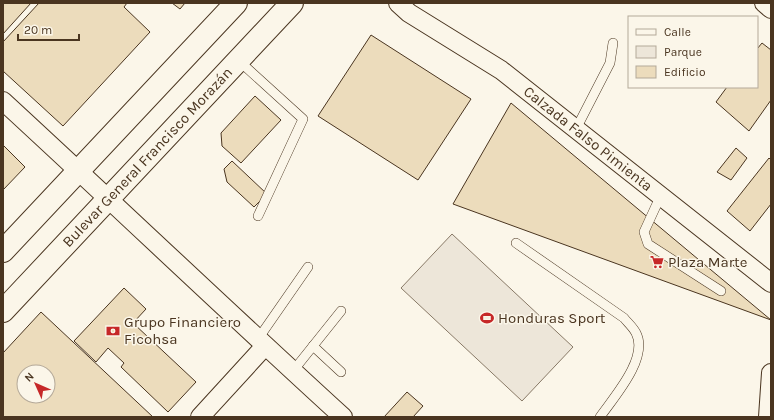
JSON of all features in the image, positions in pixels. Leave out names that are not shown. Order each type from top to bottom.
[{"type":"main road","name":"Bulevar General Francisco Morazán","points":[[3,311],[292,3]]},
{"type":"main road","points":[[3,251],[229,8]]},
{"type":"street","name":"Calzada Falso Pimienta","points":[[398,3],[409,12],[501,70],[771,283]]},
{"type":"street","points":[[764,3],[771,9]]},
{"type":"street","points":[[5,107],[78,170],[343,417]]},
{"type":"street","points":[[200,417],[262,343]]},
{"type":"street","points":[[768,417],[771,373]]},
{"type":"lane","points":[[576,129],[610,62],[612,43]]},
{"type":"lane","points":[[238,60],[302,118],[258,216]]},
{"type":"lane","points":[[661,195],[644,232],[648,244],[721,291]]},
{"type":"lane","points":[[516,243],[624,318],[636,333],[640,346],[636,361],[626,381],[600,417]]},
{"type":"lane","points":[[262,343],[308,267]]},
{"type":"lane","points":[[293,371],[341,311]]},
{"type":"lane","points":[[313,346],[341,372]]},
{"type":"green space","name":"Honduras Sport","points":[[452,234],[573,347],[522,401],[401,288]]},
{"type":"building","points":[[3,3],[31,3],[3,34]]},
{"type":"building","points":[[39,3],[127,3],[124,7],[150,32],[63,126],[3,71],[3,42]]},
{"type":"building","points":[[172,3],[185,3],[180,9]]},
{"type":"building","points":[[371,35],[471,99],[418,180],[318,116]]},
{"type":"building","points":[[762,43],[771,50],[771,100],[749,131],[716,102],[726,88],[758,88],[758,48]]},
{"type":"building","points":[[255,96],[281,120],[241,163],[222,146],[221,133]]},
{"type":"building","name":"Plaza Marte","points":[[511,103],[771,320],[453,204]]},
{"type":"building","points":[[3,145],[25,167],[3,190]]},
{"type":"building","points":[[736,148],[747,158],[731,180],[717,172]]},
{"type":"building","points":[[769,158],[771,160],[771,204],[750,231],[727,211]]},
{"type":"building","points":[[232,161],[267,194],[254,207],[227,182],[224,169]]},
{"type":"building","points":[[124,288],[146,309],[133,323],[196,382],[168,412],[121,367],[124,363],[108,348],[96,362],[74,341]]},
{"type":"building","points":[[41,312],[153,417],[3,417],[3,353]]},
{"type":"building","points":[[407,392],[423,406],[413,417],[384,417]]},
{"type":"place","name":"Plaza Marte","points":[[657,262]]},
{"type":"place","name":"Honduras Sport","points":[[487,318]]},
{"type":"place","name":"Grupo Financiero Ficohsa","points":[[113,331]]}]
